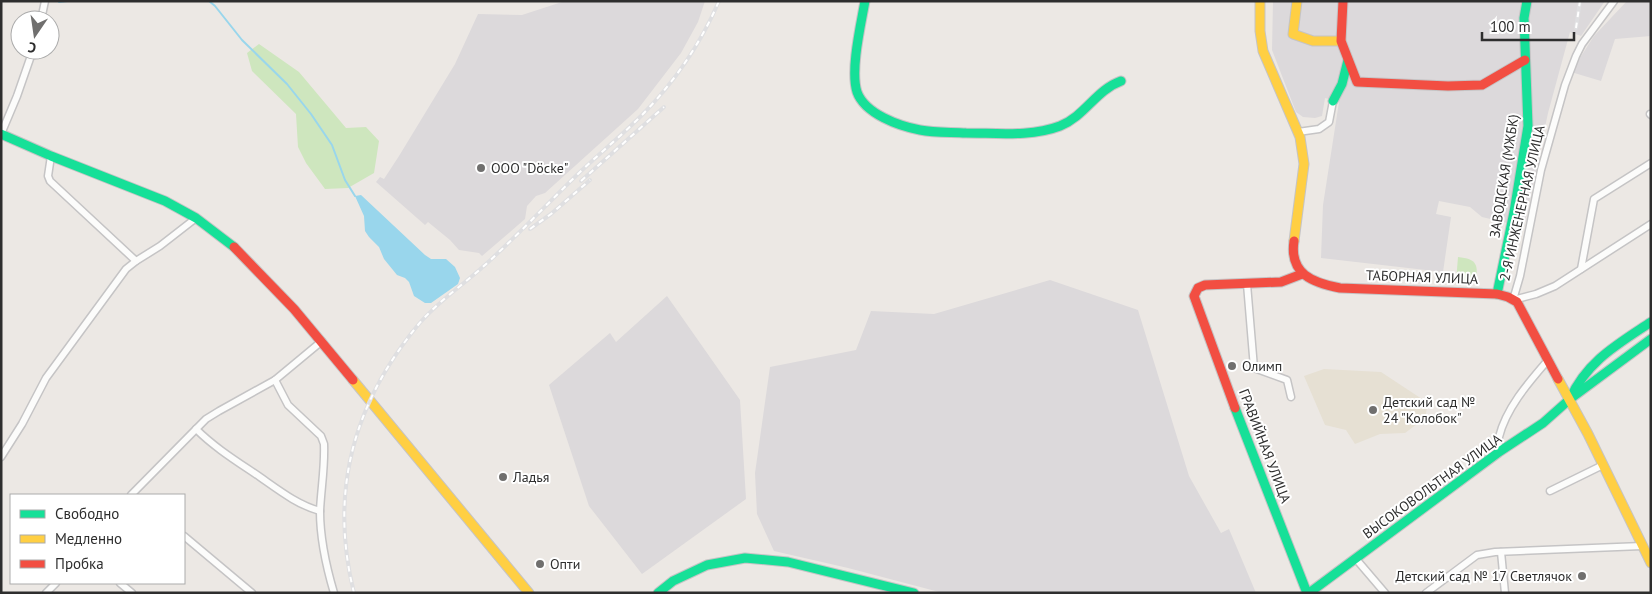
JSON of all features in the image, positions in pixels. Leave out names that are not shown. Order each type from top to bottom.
[{"type":"street","points":[[865,1],[856,67],[856,90],[861,100],[878,114],[904,126],[941,132],[1012,134],[1038,131],[1071,122],[1109,85],[1122,80]]},
{"type":"street","points":[[1260,1],[1260,31],[1263,51],[1300,137],[1304,164],[1293,258],[1302,274],[1280,282],[1247,284],[1254,368],[1287,380],[1291,397]]},
{"type":"street","points":[[1297,1],[1293,34],[1313,41],[1341,41]]},
{"type":"street","points":[[1343,1],[1341,41],[1357,82],[1448,86],[1482,85],[1525,60]]},
{"type":"street","name":"ЗАВОДСКАЯ (МЖБК)","points":[[1497,294],[1514,212],[1528,126],[1524,18],[1527,1]]},
{"type":"street","name":"2-Я ИНЖЕНЕРНАЯ УЛИЦА","points":[[1612,4],[1582,44],[1565,84],[1541,170],[1520,276],[1513,300],[1520,306],[1570,399],[1651,563]]},
{"type":"street","points":[[30,60],[1,134],[148,194],[196,218],[215,230],[273,286],[322,341],[529,593]]},
{"type":"street","points":[[1298,132],[1319,129],[1329,122],[1333,100],[1342,84],[1348,60]]},
{"type":"street","points":[[51,156],[48,176],[50,181],[136,260]]},
{"type":"street","points":[[1581,269],[1594,199],[1651,163]]},
{"type":"street","points":[[1,457],[22,424],[46,378],[126,269],[196,218]]},
{"type":"street","points":[[1513,300],[1536,294],[1555,286],[1651,224]]},
{"type":"street","name":"ТАБОРНАЯ УЛИЦА","points":[[1302,274],[1315,283],[1340,288],[1497,294],[1513,300]]},
{"type":"street","name":"ГРАВИЙНАЯ УЛИЦА","points":[[1247,284],[1205,285],[1194,292],[1195,302],[1308,593]]},
{"type":"street","name":"ВЫСОКОВОЛЬТНАЯ УЛИЦА","points":[[1570,399],[1576,384],[1593,366],[1622,342],[1651,322]]},
{"type":"street","name":"ВЫСОКОВОЛЬТНАЯ УЛИЦА","points":[[1308,593],[1499,452],[1543,423],[1570,399],[1651,339]]},
{"type":"street","points":[[134,494],[196,429],[218,411],[274,380],[322,341]]},
{"type":"street","points":[[1499,452],[1499,437],[1509,411],[1548,360]]},
{"type":"street","points":[[274,380],[288,405],[321,436],[324,444],[320,511],[324,552],[334,593]]},
{"type":"street","points":[[196,429],[224,453],[295,501],[308,508],[320,511]]},
{"type":"street","points":[[1550,491],[1603,465]]},
{"type":"street","points":[[185,537],[252,593]]},
{"type":"street","points":[[1426,593],[1478,555],[1501,552],[1642,546]]},
{"type":"street","points":[[1501,552],[1506,593]]},
{"type":"street","points":[[658,593],[673,581],[707,565],[746,558],[788,562],[914,593]]},
{"type":"street","points":[[1356,559],[1385,593]]},
{"type":"street","points":[[46,593],[55,584]]},
{"type":"street","points":[[121,584],[132,593]]},
{"type":"shaded area","points":[[565,1],[705,1],[698,22],[681,53],[638,109],[545,193],[536,196],[527,206],[525,219],[482,256],[479,253],[459,250],[428,222],[425,225],[376,182],[380,177],[384,179],[455,64],[478,14],[522,15]]},
{"type":"shaded area","points":[[1273,1],[1605,1],[1581,36],[1570,32],[1548,113],[1524,227],[1482,217],[1470,207],[1439,201],[1436,214],[1451,217],[1443,272],[1321,258],[1323,205],[1339,102],[1325,98],[1322,116],[1315,118],[1303,117],[1296,112],[1272,50]]},
{"type":"shaded area","points":[[1627,1],[1651,1],[1651,36],[1615,39],[1601,81],[1571,72],[1594,36]]},
{"type":"shaded area","points":[[1050,280],[1138,310],[1189,476],[1221,533],[1229,529],[1256,593],[943,593],[774,551],[757,514],[755,473],[770,367],[856,350],[871,311],[934,314]]},
{"type":"shaded area","points":[[667,296],[740,400],[746,499],[642,574],[589,506],[549,385],[610,333],[616,342]]},
{"type":"shaded area","name":"Детский сад № 24 \"Колобок\"","points":[[1324,369],[1381,372],[1428,403],[1425,418],[1405,433],[1380,434],[1355,444],[1346,430],[1325,425],[1304,376]]},
{"type":"green space","points":[[259,44],[299,72],[346,128],[366,127],[379,141],[374,173],[348,188],[325,189],[306,163],[298,147],[296,114],[252,71],[247,53]]},
{"type":"green space","points":[[1458,257],[1473,261],[1477,271],[1475,282],[1456,282]]},
{"type":"water","points":[[361,195],[425,255],[431,259],[446,259],[455,267],[460,278],[458,284],[431,303],[425,303],[414,296],[409,282],[397,275],[384,259],[379,247],[365,231],[364,216],[355,196]]},
{"type":"waterway","points":[[59,2],[67,1]]},
{"type":"waterway","points":[[209,1],[242,40],[287,84],[311,114],[332,145],[345,180],[355,196]]},
{"type":"railway","points":[[354,593],[347,556],[344,520],[346,485],[352,451],[363,418],[377,386],[396,355],[418,325],[433,309],[497,254],[580,172],[653,104],[675,77],[695,47],[719,1]]},
{"type":"railway","points":[[1576,28],[1580,1]]},
{"type":"railway","points":[[581,181],[664,107]]},
{"type":"railway","points":[[530,229],[551,214],[590,180]]},
{"type":"traffic: fast","points":[[865,1],[855,60],[857,92],[861,100],[875,113],[902,125],[937,132],[1014,134],[1037,132],[1069,122],[1104,90],[1121,81]]},
{"type":"traffic: fast","points":[[1497,294],[1514,212],[1528,126],[1524,18],[1527,1]]},
{"type":"traffic: fast","points":[[1333,101],[1342,84],[1348,60]]},
{"type":"traffic: fast","points":[[1,134],[165,201],[196,218],[234,247]]},
{"type":"traffic: fast","points":[[1570,399],[1585,374],[1604,354],[1651,322]]},
{"type":"traffic: fast","points":[[1309,593],[1499,452],[1543,423],[1570,399],[1651,339]]},
{"type":"traffic: fast","points":[[1235,408],[1307,593]]},
{"type":"traffic: fast","points":[[658,593],[673,581],[707,565],[745,558],[788,562],[914,593]]},
{"type":"traffic: slow","points":[[1260,1],[1260,31],[1263,51],[1300,137],[1304,164],[1294,241]]},
{"type":"traffic: slow","points":[[1297,1],[1293,34],[1313,41],[1341,41]]},
{"type":"traffic: slow","points":[[1558,379],[1588,434],[1651,563]]},
{"type":"traffic: slow","points":[[353,380],[529,593]]},
{"type":"traffic: jam","points":[[1343,1],[1341,41],[1357,82],[1448,86],[1482,85],[1525,60]]},
{"type":"traffic: jam","points":[[1294,241],[1293,252],[1299,269],[1312,280],[1330,286],[1340,288],[1497,294],[1508,297],[1517,302],[1558,379]]},
{"type":"traffic: jam","points":[[234,247],[294,309],[353,380]]},
{"type":"traffic: jam","points":[[1235,408],[1194,296],[1198,288],[1205,285],[1281,282],[1302,274]]},
{"type":"place","name":"ООО \"Döcke\"","points":[[481,168]]},
{"type":"place","name":"Олимп","points":[[1232,366]]},
{"type":"place","name":"Детский сад № 24 \"Колобок\"","points":[[1373,410]]},
{"type":"place","name":"Ладья","points":[[503,477]]},
{"type":"place","name":"Опти","points":[[540,564]]},
{"type":"place","name":"Детский сад № 17 Светлячок","points":[[1582,576]]}]
